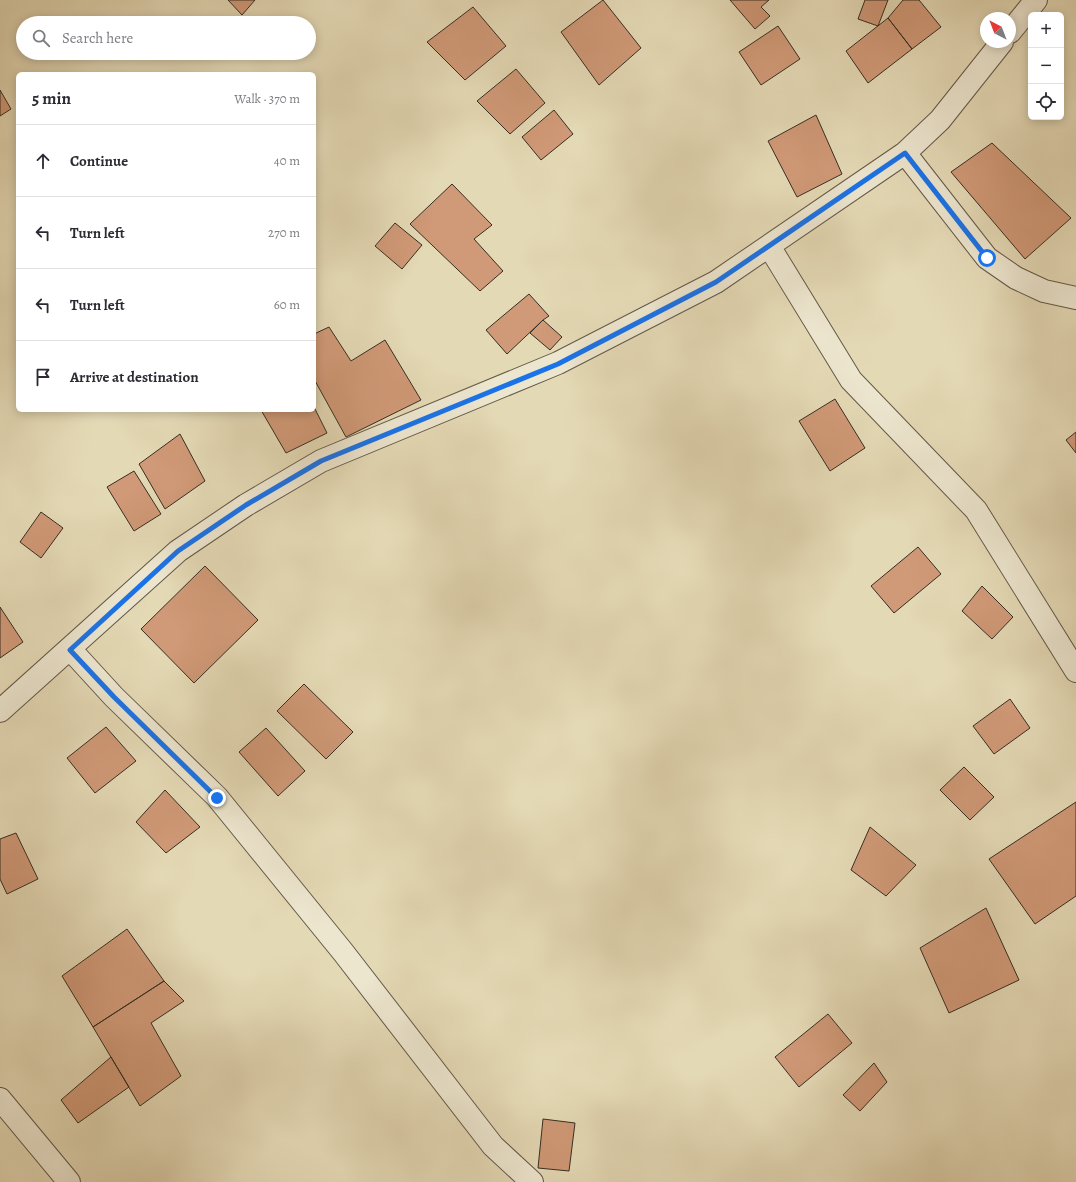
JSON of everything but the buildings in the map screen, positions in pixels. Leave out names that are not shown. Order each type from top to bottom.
[{"type":"street","points":[[1016,25],[1036,0]]},
{"type":"street","points":[[0,711],[70,650],[178,551],[246,505],[321,461],[558,364],[716,282],[905,153],[940,120],[997,48]]},
{"type":"street","points":[[905,153],[987,258],[1016,278],[1044,291],[1076,298]]},
{"type":"street","points":[[769,246],[850,380],[976,510],[1076,671]]},
{"type":"street","points":[[70,650],[114,697],[217,798],[343,952],[493,1146],[532,1182]]},
{"type":"street","points":[[0,1099],[69,1182]]},
{"type":"route","points":[[217,798],[114,697],[70,650],[178,551],[246,505],[321,461],[558,364],[716,282],[905,153],[987,258]]}]
